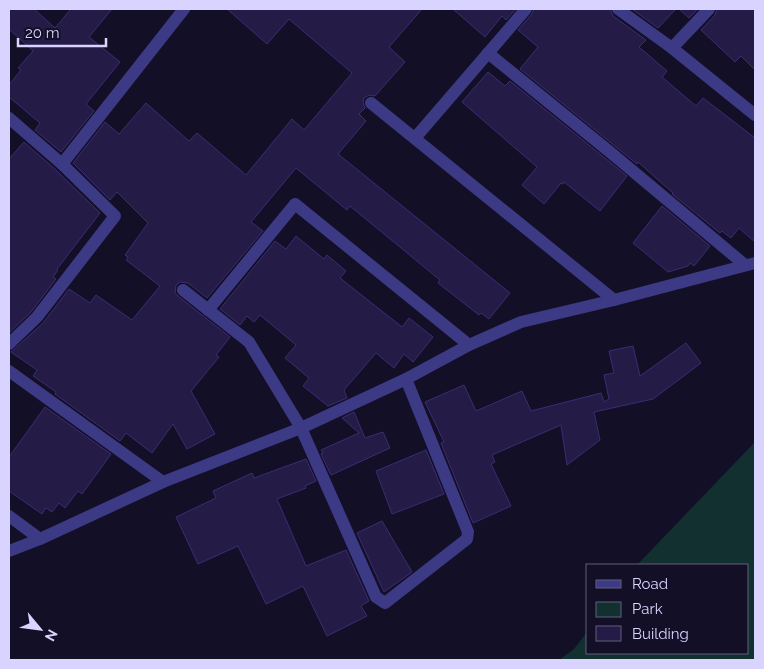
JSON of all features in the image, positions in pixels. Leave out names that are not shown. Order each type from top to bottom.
[{"type":"street","points":[[62,164],[184,9]]},
{"type":"street","points":[[415,138],[526,9]]},
{"type":"street","points":[[618,9],[672,48],[755,115]]},
{"type":"street","points":[[672,48],[709,9]]},
{"type":"street","points":[[488,53],[750,264]]},
{"type":"street","points":[[371,103],[614,300]]},
{"type":"street","points":[[9,118],[62,164],[115,216],[37,316],[9,344]]},
{"type":"street","points":[[208,310],[295,204],[469,345]]},
{"type":"street","points":[[9,551],[40,539],[163,482],[301,428],[406,379],[469,345],[521,322],[614,300],[750,264]]},
{"type":"street","points":[[182,290],[249,342],[301,428],[376,597],[385,603],[467,539],[468,532],[406,379]]},
{"type":"street","points":[[9,371],[163,482]]},
{"type":"street","points":[[9,516],[40,539]]},
{"type":"green space","points":[[755,442],[755,660],[559,660],[574,649],[586,634],[586,654],[749,654],[749,564],[638,564]]},
{"type":"building","points":[[9,9],[34,9],[55,28],[71,9],[112,9],[89,37],[120,62],[86,104],[94,111],[61,152],[35,130],[40,123],[9,97],[9,85],[21,70],[18,68],[33,51],[9,29]]},
{"type":"building","points":[[227,9],[422,9],[389,47],[405,62],[375,96],[369,95],[364,98],[365,108],[359,114],[366,121],[338,154],[510,293],[489,319],[481,313],[479,315],[438,283],[440,280],[350,206],[347,210],[296,168],[251,222],[263,231],[207,298],[188,283],[180,282],[176,285],[175,293],[178,296],[230,337],[216,355],[219,357],[191,391],[215,434],[187,449],[173,424],[152,453],[126,433],[120,441],[55,394],[56,392],[33,376],[37,370],[11,352],[43,323],[69,289],[90,303],[96,295],[132,320],[160,286],[126,260],[128,257],[125,255],[148,223],[117,192],[110,200],[73,163],[105,122],[119,134],[146,103],[189,141],[197,133],[246,175],[292,119],[304,130],[352,73],[289,19],[267,44]]},
{"type":"building","points":[[453,9],[516,9],[506,20],[502,16],[485,37]]},
{"type":"building","points":[[534,9],[610,9],[613,16],[646,40],[639,47],[667,71],[662,77],[696,106],[703,98],[755,138],[755,242],[739,228],[731,238],[722,231],[720,233],[672,194],[638,162],[637,164],[520,69],[538,47],[518,30]]},
{"type":"building","points":[[632,9],[676,9],[658,28]]},
{"type":"building","points":[[679,9],[698,9],[689,18]]},
{"type":"building","points":[[717,9],[755,9],[755,70],[741,56],[735,62],[701,30],[715,15]]},
{"type":"building","points":[[488,72],[505,86],[510,81],[627,176],[600,211],[564,182],[563,184],[561,183],[544,204],[522,185],[537,167],[462,102]]},
{"type":"building","points":[[24,142],[100,213],[57,269],[53,277],[56,279],[31,312],[9,333],[9,159]]},
{"type":"building","points":[[662,206],[710,246],[694,266],[690,263],[688,266],[668,272],[633,243]]},
{"type":"building","points":[[296,236],[324,259],[327,255],[346,271],[340,278],[402,327],[409,318],[433,337],[413,362],[404,354],[394,368],[376,353],[344,390],[347,398],[328,406],[303,386],[309,378],[285,358],[296,345],[260,315],[254,322],[247,316],[240,325],[220,309],[275,241],[286,249]]},
{"type":"building","points":[[686,343],[701,363],[653,399],[594,412],[600,440],[567,465],[561,425],[492,455],[495,462],[491,464],[511,506],[473,523],[441,443],[444,442],[425,402],[464,385],[476,411],[522,391],[531,411],[601,393],[604,402],[609,399],[604,375],[614,373],[609,351],[633,346],[640,376]]},
{"type":"building","points":[[45,407],[111,454],[82,494],[78,491],[65,508],[59,503],[52,512],[46,508],[42,514],[9,491],[9,457]]},
{"type":"building","points":[[354,412],[365,438],[383,432],[390,448],[331,475],[321,450],[359,433],[342,418]]},
{"type":"building","points":[[426,450],[444,494],[392,514],[376,471]]},
{"type":"building","points":[[306,459],[316,481],[305,486],[306,488],[277,499],[306,566],[346,550],[369,601],[361,606],[367,616],[327,636],[303,586],[266,604],[238,546],[198,564],[176,517],[216,498],[213,491],[252,473],[254,478]]},
{"type":"building","points":[[382,521],[412,572],[384,592],[357,533]]}]
